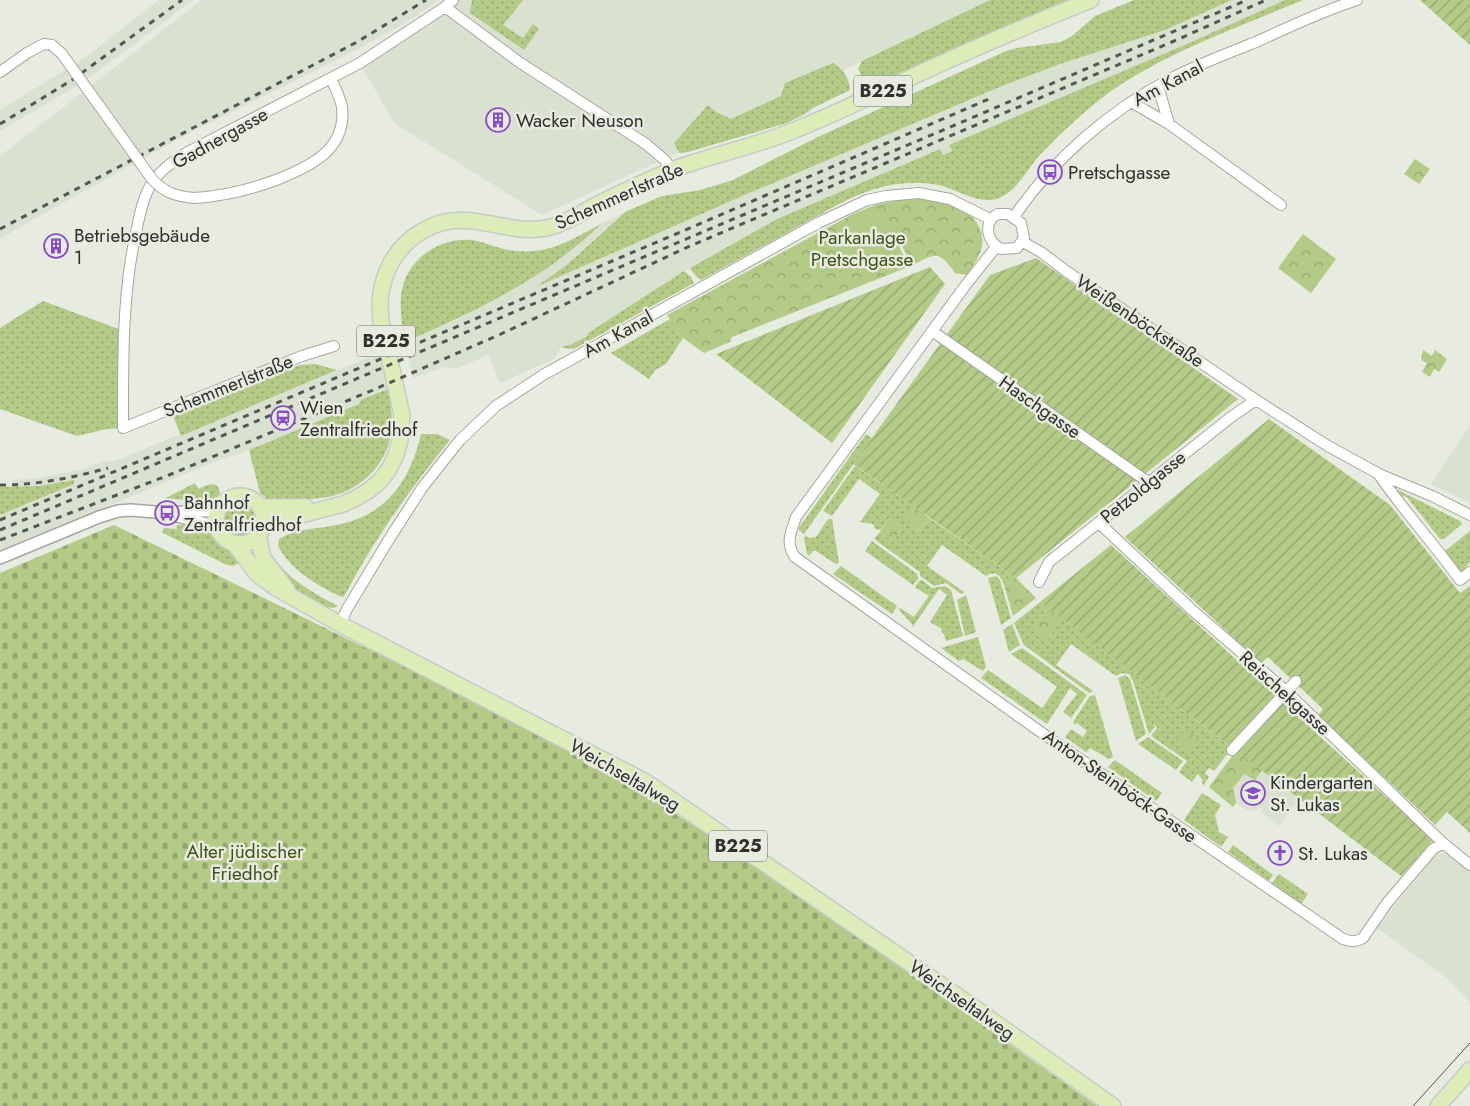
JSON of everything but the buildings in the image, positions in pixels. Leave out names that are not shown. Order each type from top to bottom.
[{"type":"main road","name":"Schemmerlstraße","points":[[327,508],[343,504],[368,491],[380,480],[396,455],[400,440],[402,416],[380,308],[380,290],[393,259],[402,246],[414,236],[425,229],[445,221],[454,220],[475,220],[526,230],[555,226],[670,171],[793,131],[928,69],[1091,0]]},
{"type":"main road","name":"B225","points":[[218,510],[225,501],[237,497],[250,499],[260,507],[327,508]]},
{"type":"main road","name":"Weichseltalweg","points":[[260,507],[262,513],[263,558],[291,595]]},
{"type":"main road","name":"B225","points":[[234,543],[247,543],[261,530],[327,508]]},
{"type":"main road","points":[[217,527],[218,510]]},
{"type":"main road","name":"Weichseltalweg","points":[[217,527],[226,540],[234,543],[262,578],[276,588],[340,624],[646,782],[969,1004],[1113,1106]]},
{"type":"main road","points":[[1438,1106],[1470,1070]]},
{"type":"street","name":"Am Kanal","points":[[1014,216],[1030,194],[1060,161],[1103,122],[1132,102],[1158,86],[1213,59],[1332,8],[1357,0]]},
{"type":"street","points":[[449,4],[519,62],[646,144],[666,161],[670,171]]},
{"type":"street","name":"Gadnergasse","points":[[123,428],[124,331],[128,282],[138,222],[148,190],[163,170],[186,153],[360,63],[449,4]]},
{"type":"street","points":[[0,72],[27,53],[44,44],[52,45],[62,54],[152,179],[162,189],[179,197],[194,198],[210,197],[254,188],[295,173],[316,162],[335,141],[342,121],[342,108],[331,78]]},
{"type":"street","points":[[1158,86],[1169,124]]},
{"type":"street","points":[[1132,102],[1169,124],[1281,205]]},
{"type":"street","name":"Am Kanal","points":[[340,624],[357,592],[422,488],[460,440],[496,406],[543,375],[802,232],[867,200],[920,193],[950,199],[990,219]]},
{"type":"street","points":[[998,214],[1014,216],[1023,228],[1023,242],[1010,250],[996,247],[988,234],[990,219],[998,214]]},
{"type":"street","name":"Weißenböckstraße","points":[[1023,242],[1041,252],[1256,400],[1328,446],[1379,474],[1432,496],[1470,515]]},
{"type":"street","points":[[932,332],[996,247]]},
{"type":"street","name":"Haschgasse","points":[[932,332],[1148,482]]},
{"type":"street","name":"Anton-Steinböck-Gasse","points":[[932,332],[796,517],[788,540],[790,550],[795,557],[1045,735],[1343,939],[1357,942],[1363,938],[1387,903],[1409,876],[1433,849],[1443,843]]},
{"type":"street","name":"Schemmerlstraße","points":[[123,428],[302,356],[334,346]]},
{"type":"street","name":"Petzoldgasse","points":[[1039,582],[1049,562],[1231,417],[1256,400]]},
{"type":"street","points":[[1379,474],[1460,580],[1470,572]]},
{"type":"street","points":[[0,558],[113,512],[126,510],[167,513],[218,510]]},
{"type":"street","points":[[167,513],[217,527]]},
{"type":"street","name":"Reischekgasse","points":[[1099,523],[1191,609],[1287,692],[1443,843],[1470,865]]},
{"type":"street","points":[[1232,750],[1296,681]]},
{"type":"shaded area","points":[[159,0],[193,0],[78,85],[0,131],[0,110],[84,58]]},
{"type":"shaded area","points":[[202,0],[438,0],[406,23],[335,61],[195,130],[0,239],[0,156]]},
{"type":"shaded area","points":[[455,0],[990,0],[862,61],[690,147],[542,215],[394,123],[360,63]]},
{"type":"shaded area","points":[[1232,0],[1285,0],[950,145],[952,151],[943,155],[940,149],[777,219],[684,271],[588,333],[589,336],[570,345],[562,345],[554,359],[500,383],[488,355],[458,368],[444,367],[413,378],[405,342],[460,318],[545,269],[572,251],[601,224],[623,213],[568,264],[536,287],[740,197],[1002,86],[1060,64],[1165,30]]},
{"type":"shaded area","points":[[379,353],[388,389],[361,400],[359,404],[249,450],[211,463],[0,551],[0,515],[74,484],[73,480],[38,486],[14,487],[13,480],[38,478],[79,470],[109,460],[110,462],[121,459],[175,436],[181,436]]},
{"type":"shaded area","points":[[1470,426],[1470,503],[1431,484]]},
{"type":"shaded area","name":"Kindergarten St. Lukas","points":[[1236,751],[1299,798],[1279,826],[1263,813],[1262,808],[1248,811],[1236,803],[1233,807],[1209,787]]},
{"type":"shaded area","points":[[1437,853],[1447,853],[1470,872],[1470,1002],[1448,979],[1377,928]]},
{"type":"green space","points":[[472,0],[523,0],[503,25],[523,38],[533,24],[539,29],[524,50],[470,13]]},
{"type":"green space","points":[[990,0],[1076,0],[875,87],[868,87],[858,69],[862,61]]},
{"type":"green space","points":[[1134,0],[1232,0],[1165,30],[1060,64],[1002,86],[740,197],[536,287],[568,264],[625,212],[662,196],[700,190],[733,180],[818,137],[1006,51],[1061,42],[1072,36],[1095,16]]},
{"type":"green space","points":[[1285,0],[1303,0],[1200,43],[1125,82],[1102,98],[1069,126],[1038,157],[1016,186],[999,198],[984,200],[946,187],[925,183],[887,186],[862,193],[839,204],[701,280],[690,268],[777,219],[940,149],[943,155],[952,151],[949,145],[1180,47]]},
{"type":"green space","points":[[1420,0],[1470,0],[1470,45]]},
{"type":"green space","points":[[833,63],[845,74],[850,90],[787,123],[679,153],[674,143],[708,105],[716,112],[731,119],[781,96],[785,83]]},
{"type":"green space","points":[[1415,159],[1430,169],[1419,184],[1404,174]]},
{"type":"green space","name":"Parkanlage Pretschgasse","points":[[912,198],[952,206],[970,215],[977,223],[982,235],[982,246],[978,258],[967,275],[955,273],[944,260],[936,256],[926,258],[912,265],[900,242],[898,243],[908,267],[732,337],[730,342],[704,353],[683,338],[667,315],[853,214],[877,204]]},
{"type":"green space","points":[[883,207],[899,247],[852,267],[835,228]]},
{"type":"green space","points":[[601,224],[580,243],[534,277],[483,306],[405,342],[401,308],[403,284],[408,272],[424,254],[435,247],[458,240],[471,240],[508,250],[543,250],[577,237]]},
{"type":"green space","points":[[1303,234],[1336,259],[1311,293],[1278,268]]},
{"type":"green space","points":[[1036,258],[1238,399],[1016,578],[853,464],[990,275]]},
{"type":"green space","points":[[930,267],[945,284],[832,443],[716,354]]},
{"type":"green space","points":[[684,271],[691,277],[694,283],[574,349],[561,346],[570,345],[588,336],[588,333]]},
{"type":"green space","points":[[43,301],[124,331],[123,428],[107,429],[77,436],[0,409],[0,328]]},
{"type":"green space","points":[[670,319],[683,338],[666,364],[655,370],[649,379],[611,353]]},
{"type":"green space","points":[[1423,350],[1432,356],[1435,350],[1447,359],[1439,372],[1434,369],[1430,377],[1422,372],[1427,363],[1421,360]]},
{"type":"green space","points":[[315,364],[337,370],[181,436],[172,413],[300,365]]},
{"type":"green space","points":[[388,389],[392,424],[387,450],[381,462],[363,481],[341,493],[321,498],[270,501],[260,493],[249,450],[359,404],[361,400]]},
{"type":"green space","points":[[1269,419],[1390,505],[1460,593],[1470,586],[1470,833],[1447,812],[1435,825],[1318,715],[1323,709],[1268,657],[1261,663],[1125,537]]},
{"type":"green space","points":[[421,434],[437,434],[450,440],[393,515],[345,595],[343,597],[339,596],[304,576],[284,555],[278,546],[279,539],[298,531],[350,522],[380,506],[402,483],[410,468]]},
{"type":"green space","points":[[866,434],[872,438],[804,534],[798,529]]},
{"type":"green space","points":[[855,466],[915,507],[906,520],[920,531],[929,518],[1016,578],[1004,585],[998,575],[990,574],[986,576],[942,545],[927,566],[964,592],[961,594],[946,583],[934,586],[920,576],[920,572],[874,539],[880,532],[893,541],[902,528],[890,518],[881,530],[875,529],[873,524],[860,522],[880,494],[859,479],[832,516],[823,511]]},
{"type":"green space","points":[[74,480],[74,484],[0,515],[0,487],[38,486]]},
{"type":"green space","points":[[195,483],[198,489],[212,484],[215,485],[220,493],[215,500],[205,505],[193,504],[193,501],[166,498]]},
{"type":"green space","points":[[1398,490],[1460,521],[1462,524],[1444,539],[1440,539],[1407,497],[1402,496]]},
{"type":"green space","points":[[239,500],[252,506],[258,519],[252,532],[239,538],[226,532],[220,519],[226,506]]},
{"type":"green space","points":[[915,507],[929,518],[920,531],[906,520]]},
{"type":"green space","points":[[890,518],[902,528],[893,541],[880,532]]},
{"type":"green space","points":[[828,519],[832,519],[839,563],[836,564],[816,551],[813,551],[809,556],[804,538],[805,536],[809,538],[816,537]]},
{"type":"green space","name":"Alter jüdischer Friedhof","points":[[114,525],[542,734],[585,757],[584,763],[595,769],[599,766],[701,830],[806,900],[1097,1106],[0,1106],[0,573]]},
{"type":"green space","points":[[177,525],[189,525],[209,530],[220,543],[232,551],[242,562],[232,566],[227,565],[162,532],[164,528],[177,529]]},
{"type":"green space","points":[[1470,531],[1470,562],[1464,572],[1460,572],[1445,551]]},
{"type":"green space","points":[[872,541],[917,574],[918,579],[913,585],[865,551]]},
{"type":"green space","points":[[1111,545],[1433,840],[1401,876],[1040,602]]},
{"type":"green space","points":[[274,561],[305,587],[338,606],[333,608],[327,607],[297,590],[288,583]]},
{"type":"green space","points":[[841,566],[897,606],[892,614],[833,574]]},
{"type":"green space","points":[[996,576],[1000,580],[1011,618],[1001,625],[988,578]]},
{"type":"green space","points":[[1016,578],[1036,598],[1013,616],[1004,585]]},
{"type":"green space","points":[[922,580],[932,588],[945,586],[951,590],[963,636],[946,641],[941,631],[942,629],[930,622],[947,595],[939,589],[912,628],[913,625],[899,610],[900,608],[914,617],[929,596],[915,587]]},
{"type":"green space","points":[[966,595],[976,632],[965,636],[957,600]]},
{"type":"green space","points":[[1040,602],[1048,608],[1033,627],[1047,639],[1063,619],[1232,748],[1214,771],[1209,768],[1205,773],[1209,777],[1203,786],[1202,779],[1198,774],[1192,782],[1179,772],[1187,761],[1151,736],[1157,728],[1163,733],[1152,723],[1155,727],[1149,734],[1133,681],[1129,674],[1121,673],[1116,676],[1071,644],[1056,665],[1093,691],[1089,693],[1024,645],[1014,623]]},
{"type":"green space","points":[[1048,608],[1063,619],[1047,639],[1033,627]]},
{"type":"green space","points":[[1012,624],[1020,645],[1009,652],[1003,630]]},
{"type":"green space","points":[[978,637],[986,667],[983,671],[963,659],[959,661],[941,648]]},
{"type":"green space","points":[[1022,648],[1087,695],[1071,718],[1063,712],[1077,694],[1070,688],[1047,724],[981,678],[988,670],[1042,708],[1057,687],[1011,654]]},
{"type":"green space","points":[[1125,675],[1130,679],[1146,734],[1136,741],[1118,678]]},
{"type":"green space","points":[[1095,695],[1113,757],[1109,759],[1090,748],[1086,752],[1065,737],[1071,729],[1083,737],[1087,731],[1073,722],[1090,696]]},
{"type":"green space","points":[[1185,729],[1200,740],[1191,752],[1177,742]]},
{"type":"green space","points":[[1148,737],[1183,761],[1176,770],[1138,744]]},
{"type":"green space","points":[[1236,751],[1262,770],[1255,780],[1244,774],[1233,788],[1236,803],[1233,807],[1209,787]]},
{"type":"green space","points":[[1115,760],[1162,793],[1156,801],[1108,767]]},
{"type":"green space","points":[[1202,793],[1221,805],[1215,815],[1219,832],[1228,837],[1221,847],[1184,820]]},
{"type":"green space","points":[[1233,845],[1273,875],[1269,881],[1228,852]]},
{"type":"green space","points":[[1279,874],[1308,894],[1301,904],[1272,883]]},
{"type":"tram line","points":[[1413,1106],[1470,1043]]},
{"type":"railway","points":[[0,124],[72,80],[182,0]]},
{"type":"railway","points":[[0,229],[357,42],[426,0]]},
{"type":"railway","points":[[0,530],[1247,0]]},
{"type":"railway","points":[[0,540],[169,475],[373,390],[501,334],[690,246],[1172,42],[1266,0]]},
{"type":"railway","points":[[0,520],[676,234],[989,99]]},
{"type":"railway","points":[[0,485],[54,480],[108,468]]},
{"type":"place","name":"Wacker Neuson","points":[[498,120]]},
{"type":"place","name":"Pretschgasse","points":[[1050,172]]},
{"type":"place","name":"Betriebsgebäude 1","points":[[56,246]]},
{"type":"place","name":"Wien Zentralfriedhof","points":[[283,418]]},
{"type":"place","name":"Bahnhof Zentralfriedhof","points":[[167,513]]},
{"type":"place","name":"Kindergarten St. Lukas","points":[[1253,793]]},
{"type":"place","name":"St. Lukas","points":[[1280,853]]}]
